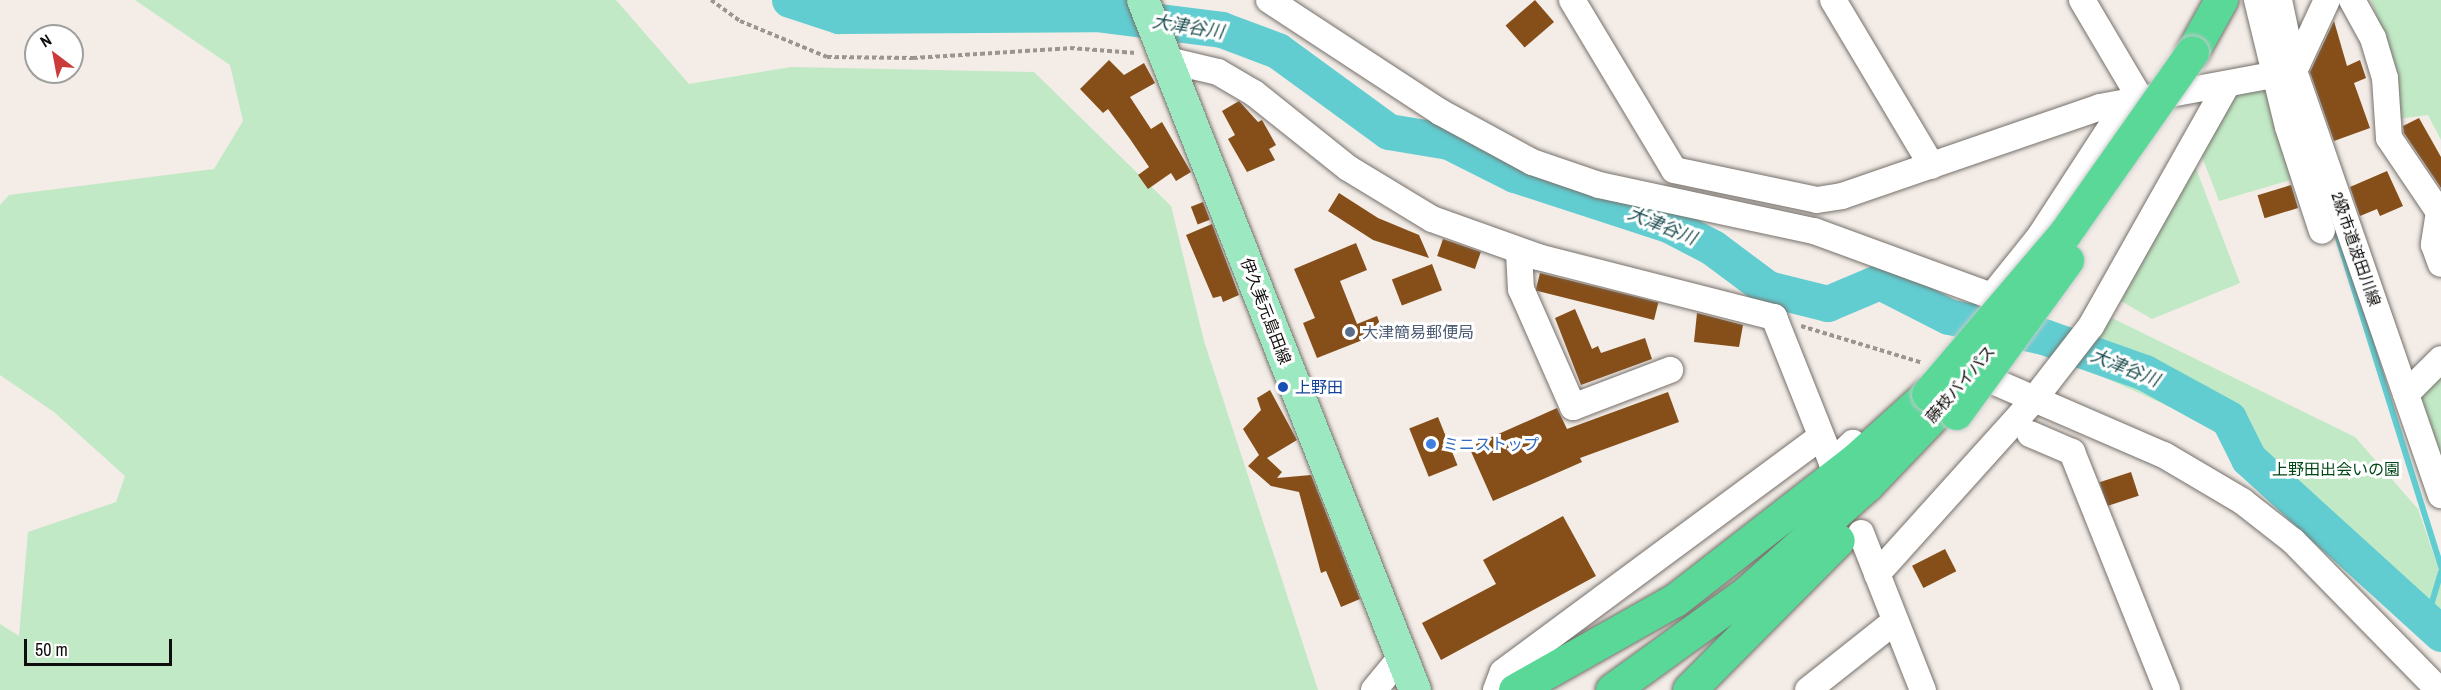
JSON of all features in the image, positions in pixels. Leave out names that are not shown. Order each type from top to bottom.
[{"type":"highway","points":[[1515,690],[1675,600],[1940,394],[2041,301],[2113,188],[2221,0]]},
{"type":"highway","points":[[1689,690],[1940,394],[2065,233],[2192,52]]},
{"type":"highway","name":"藤枝バイパス","points":[[1612,690],[1680,644],[1790,556],[1940,394]]},
{"type":"main road","name":"伊久美元島田線","points":[[1143,0],[1415,690]]},
{"type":"street","points":[[1269,0],[1440,112],[1532,162],[1599,185],[1814,231],[1992,296],[2040,236],[2134,104]]},
{"type":"street","points":[[1572,0],[1674,171],[1817,200],[1932,166],[2100,107],[2134,104],[2284,74],[2328,0]]},
{"type":"street","points":[[1833,0],[1932,166]]},
{"type":"street","points":[[2082,0],[2134,104]]},
{"type":"street","points":[[2257,0],[2284,74],[2322,231]]},
{"type":"street","name":"2級市道波田川線","points":[[2279,0],[2284,74],[2406,394],[2441,495]]},
{"type":"street","points":[[2352,0],[2373,38],[2385,78],[2389,138],[2439,213],[2434,245],[2441,264]]},
{"type":"street","points":[[1166,56],[1218,72],[1394,198],[1441,223],[1519,252],[1774,317],[1832,463],[1931,370],[1995,382],[2164,455],[2242,501],[2293,541],[2421,680],[2439,690]]},
{"type":"street","points":[[1877,574],[2034,399],[2091,326],[2226,86]]},
{"type":"street","points":[[1519,252],[1521,289],[1573,407],[1670,370]]},
{"type":"street","points":[[2406,394],[2441,359]]},
{"type":"street","points":[[2030,434],[2072,452],[2167,690]]},
{"type":"street","points":[[1496,690],[1503,672],[1821,437]]},
{"type":"street","points":[[1861,533],[1923,690]]},
{"type":"street","points":[[1808,690],[1895,621]]},
{"type":"street","points":[[1374,690],[1402,656]]},
{"type":"path","points":[[711,0],[740,21],[827,57],[913,58],[1071,48],[1166,56]]},
{"type":"path","points":[[1774,317],[1940,394]]},
{"type":"green space","points":[[135,0],[616,0],[689,84],[791,67],[1034,72],[1171,206],[1204,341],[1318,690],[0,690],[0,624],[19,636],[28,532],[116,502],[125,476],[54,412],[0,375],[0,205],[9,195],[214,169],[243,121],[230,65]]},
{"type":"green space","points":[[2371,0],[2441,0],[2441,140],[2428,115],[2397,119],[2397,73]]},
{"type":"green space","points":[[2272,83],[2294,179],[2219,201],[2201,154],[2226,100]]},
{"type":"green space","points":[[2195,166],[2240,283],[2152,319],[2121,301]]},
{"type":"green space","name":"上野田出会いの園","points":[[2110,317],[2355,437],[2418,509],[2441,576],[2441,622],[2321,502],[2237,437],[2081,367]]},
{"type":"green space","points":[[2441,358],[2441,464],[2410,395]]},
{"type":"building","points":[[1535,0],[1554,22],[1525,47],[1506,26]]},
{"type":"building","points":[[2334,21],[2347,66],[2360,60],[2366,78],[2354,83],[2370,128],[2334,141],[2310,72]]},
{"type":"building","points":[[1109,60],[1124,75],[1144,63],[1155,83],[1130,97],[1151,129],[1162,122],[1191,172],[1176,181],[1171,173],[1148,189],[1138,175],[1149,167],[1130,139],[1108,109],[1103,113],[1080,89]]},
{"type":"building","points":[[1239,101],[1258,122],[1262,120],[1276,145],[1269,149],[1275,160],[1247,172],[1228,139],[1235,135],[1222,111]]},
{"type":"building","points":[[2419,118],[2441,157],[2441,188],[2404,133],[2403,126]]},
{"type":"building","points":[[2387,171],[2403,206],[2380,216],[2377,209],[2360,216],[2350,187]]},
{"type":"building","points":[[2291,185],[2298,208],[2265,218],[2258,195]]},
{"type":"building","points":[[1339,193],[1378,218],[1419,235],[1429,258],[1373,240],[1328,211]]},
{"type":"building","points":[[1203,202],[1210,220],[1198,224],[1191,207]]},
{"type":"building","points":[[1212,224],[1239,295],[1223,302],[1221,296],[1213,298],[1186,235]]},
{"type":"building","points":[[1443,239],[1481,252],[1475,269],[1437,256]]},
{"type":"building","points":[[1356,243],[1367,270],[1340,281],[1357,324],[1377,316],[1383,332],[1317,358],[1303,323],[1315,318],[1294,269]]},
{"type":"building","points":[[1432,264],[1442,290],[1402,306],[1392,279]]},
{"type":"building","points":[[1540,273],[1658,303],[1654,320],[1536,290]]},
{"type":"building","points":[[1575,309],[1592,349],[1598,346],[1601,353],[1645,338],[1652,359],[1581,385],[1555,318]]},
{"type":"building","points":[[1697,313],[1743,325],[1739,347],[1694,342]]},
{"type":"building","points":[[1270,390],[1297,440],[1267,458],[1282,472],[1277,478],[1311,475],[1360,599],[1341,607],[1326,571],[1321,573],[1299,492],[1271,486],[1248,466],[1259,455],[1243,429],[1261,410],[1257,398]]},
{"type":"building","points":[[1668,392],[1679,422],[1580,458],[1582,462],[1493,501],[1469,447],[1557,408],[1567,429]]},
{"type":"building","points":[[1438,417],[1457,465],[1429,477],[1409,429]]},
{"type":"building","points":[[2131,472],[2139,496],[2107,506],[2100,482]]},
{"type":"building","points":[[1563,516],[1596,576],[1441,660],[1422,623],[1496,584],[1483,560]]},
{"type":"building","points":[[1945,549],[1956,571],[1923,588],[1912,566]]},
{"type":"waterway","name":"大津谷川","points":[[790,0],[839,16],[1096,14],[1222,30],[1278,51],[1389,132],[1449,142],[1515,175],[1669,225],[1713,248],[1768,289],[1828,304],[1880,282],[1949,317],[2044,337],[2145,373],[2229,419],[2249,459],[2441,634]]},
{"type":"waterway","points":[[2333,222],[2441,567]]},
{"type":"waterway","points":[[2426,622],[2441,572]]},
{"type":"place","name":"大津簡易郵便局","points":[[1350,332]]},
{"type":"place","name":"上野田","points":[[1283,387]]},
{"type":"place","name":"ミニストップ","points":[[1431,444]]}]
